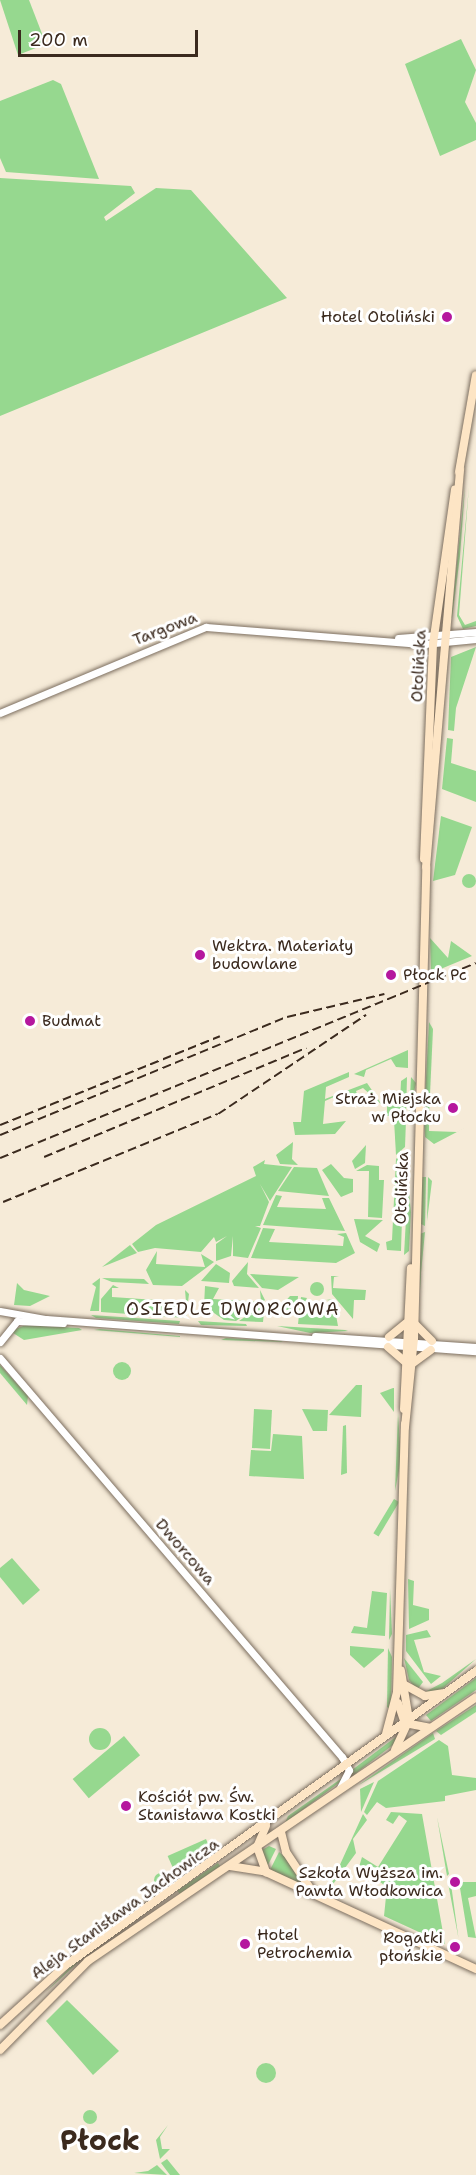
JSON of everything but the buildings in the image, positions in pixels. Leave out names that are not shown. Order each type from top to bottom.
[{"type":"main road","name":"Otolińska","points":[[379,1742],[392,1724],[397,1692],[433,644],[476,375]]},
{"type":"main road","name":"Otolińska","points":[[426,867],[460,469]]},
{"type":"main road","points":[[388,1337],[411,1324],[432,1341]]},
{"type":"main road","points":[[388,1347],[409,1363],[431,1350]]},
{"type":"main road","name":"Otolińska","points":[[398,1662],[404,1684],[408,1723]]},
{"type":"main road","name":"Aleja Stanisława Jachowicza","points":[[0,2025],[42,1985],[168,1892],[408,1723],[476,1671]]},
{"type":"main road","points":[[404,1684],[424,1696],[447,1692]]},
{"type":"main road","name":"Otolińska","points":[[397,1692],[408,1723]]},
{"type":"main road","name":"Aleja Stanisława Jachowicza","points":[[0,2050],[88,1961],[227,1868],[260,1843],[281,1832],[330,1799],[476,1697]]},
{"type":"main road","points":[[388,1758],[408,1723],[431,1728]]},
{"type":"main road","points":[[266,1872],[260,1843],[268,1822]]},
{"type":"main road","points":[[281,1832],[286,1852],[314,1894]]},
{"type":"main road","points":[[240,1842],[260,1843],[286,1852]]},
{"type":"main road","points":[[227,1868],[246,1864],[266,1872],[476,1969]]},
{"type":"main road","points":[[168,1892],[176,1895],[173,1903]]},
{"type":"main road","points":[[42,1985],[42,1993],[54,1995]]},
{"type":"street","name":"Targowa","points":[[0,713],[206,627],[433,644],[476,639]]},
{"type":"street","name":"Targowa","points":[[386,640],[476,632]]},
{"type":"street","points":[[0,1311],[74,1321],[291,1336],[388,1347],[431,1350],[476,1349]]},
{"type":"street","points":[[0,1317],[14,1314]]},
{"type":"street","points":[[0,1342],[17,1321],[51,1325],[74,1321]]},
{"type":"street","points":[[291,1336],[388,1337],[432,1341],[476,1349]]},
{"type":"street","name":"Dworcowa","points":[[0,1358],[348,1765]]},
{"type":"street","points":[[330,1799],[347,1778],[348,1765]]},
{"type":"green space","points":[[0,0],[29,0],[46,44],[18,55]]},
{"type":"green space","points":[[461,39],[476,70],[465,102],[476,123],[476,140],[440,156],[405,64]]},
{"type":"green space","points":[[53,80],[61,84],[99,179],[6,172],[0,158],[0,101]]},
{"type":"green space","points":[[0,178],[131,186],[135,193],[104,217],[106,221],[156,188],[191,190],[287,298],[0,416]]},
{"type":"green space","points":[[469,486],[459,615],[465,625],[476,621],[476,626],[463,629],[457,616]]},
{"type":"green space","points":[[465,487],[460,556],[451,618]]},
{"type":"green space","points":[[476,647],[456,708],[454,731],[448,730],[451,657]]},
{"type":"green space","points":[[447,738],[453,739],[451,763],[476,771],[476,802],[442,789]]},
{"type":"green space","points":[[441,816],[472,827],[455,875],[433,881]]},
{"type":"green space","points":[[466,874],[472,874],[476,881],[472,888],[466,888],[462,884],[462,878]]},
{"type":"green space","points":[[430,938],[448,958],[451,941],[472,956],[431,973]]},
{"type":"green space","points":[[429,1022],[433,1029],[429,1116],[424,1116]]},
{"type":"green space","points":[[408,1050],[408,1068],[396,1067],[391,1059],[366,1070],[364,1077],[354,1074]]},
{"type":"green space","points":[[349,1072],[349,1077],[326,1087],[325,1099],[367,1083],[382,1105],[363,1088],[356,1091],[358,1097],[343,1093],[325,1101],[323,1124],[346,1121],[335,1134],[295,1135],[293,1122],[301,1122],[304,1091]]},
{"type":"green space","points":[[407,1077],[406,1115],[387,1116],[387,1105],[400,1103],[401,1081]]},
{"type":"green space","points":[[411,1077],[416,1083],[409,1115]]},
{"type":"green space","points":[[394,1120],[406,1120],[405,1147],[396,1155]]},
{"type":"green space","points":[[424,1120],[429,1120],[429,1131],[457,1132],[434,1144],[425,1137]]},
{"type":"green space","points":[[293,1142],[292,1159],[298,1165],[280,1164],[276,1155]]},
{"type":"green space","points":[[366,1145],[365,1163],[355,1169],[352,1161]]},
{"type":"green space","points":[[404,1151],[401,1251],[387,1250],[386,1242],[392,1240],[396,1159]]},
{"type":"green space","points":[[265,1160],[264,1164],[292,1167],[270,1201],[260,1184],[269,1202],[260,1226],[255,1226],[261,1228],[248,1258],[233,1256],[233,1236],[231,1256],[216,1261],[216,1244],[227,1236],[216,1242],[214,1237],[201,1252],[155,1248],[138,1252],[132,1244],[156,1225],[256,1176],[253,1167]]},
{"type":"green space","points":[[331,1164],[344,1178],[353,1179],[353,1192],[341,1197],[322,1170]]},
{"type":"green space","points":[[367,1165],[379,1166],[379,1180],[384,1180],[382,1218],[368,1217],[369,1171],[356,1171]]},
{"type":"green space","points":[[294,1167],[317,1168],[329,1196],[278,1191]]},
{"type":"green space","points":[[422,1177],[426,1177],[425,1226],[419,1223]]},
{"type":"green space","points":[[428,1177],[432,1181],[427,1221]]},
{"type":"green space","points":[[408,1182],[411,1212],[409,1251],[404,1255]]},
{"type":"green space","points":[[276,1195],[282,1196],[277,1207],[326,1209],[322,1198],[329,1198],[345,1231],[263,1225]]},
{"type":"green space","points":[[354,1219],[383,1220],[365,1236],[380,1244],[377,1252],[360,1242]]},
{"type":"green space","points":[[263,1228],[275,1229],[269,1242],[343,1246],[344,1237],[337,1234],[346,1233],[355,1253],[336,1263],[251,1258]]},
{"type":"green space","points":[[425,1232],[421,1273],[421,1291],[417,1235]]},
{"type":"green space","points":[[130,1245],[137,1253],[102,1267]]},
{"type":"green space","points":[[157,1251],[156,1264],[205,1267],[201,1254],[214,1262],[182,1286],[153,1285],[146,1270]]},
{"type":"green space","points":[[248,1262],[247,1274],[259,1288],[234,1286],[232,1281]]},
{"type":"green space","points":[[216,1264],[230,1273],[229,1283],[201,1281]]},
{"type":"green space","points":[[250,1274],[299,1277],[278,1290],[262,1288]]},
{"type":"green space","points":[[331,1276],[339,1276],[334,1277],[333,1288],[366,1290],[365,1300],[354,1300],[353,1319],[332,1294]]},
{"type":"green space","points":[[100,1278],[99,1311],[90,1311],[96,1287],[92,1284]]},
{"type":"green space","points":[[102,1278],[144,1279],[149,1284],[112,1282]]},
{"type":"green space","points":[[317,1282],[322,1284],[324,1289],[322,1294],[317,1296],[312,1294],[310,1289],[312,1284]]},
{"type":"green space","points":[[17,1283],[24,1290],[50,1296],[30,1306],[14,1305]]},
{"type":"green space","points":[[113,1285],[119,1288],[112,1288],[112,1297],[186,1302],[185,1290],[189,1294],[186,1318],[101,1312],[101,1299]]},
{"type":"green space","points":[[205,1286],[219,1288],[213,1299],[261,1302],[260,1290],[265,1300],[236,1321],[224,1320],[204,1306]]},
{"type":"green space","points":[[290,1296],[298,1296],[297,1309],[277,1311]]},
{"type":"green space","points":[[301,1297],[307,1298],[302,1308],[332,1310],[333,1301],[326,1300],[333,1299],[338,1326],[298,1324]]},
{"type":"green space","points":[[265,1303],[263,1322],[239,1321]]},
{"type":"green space","points":[[91,1315],[180,1321],[179,1324],[96,1318]]},
{"type":"green space","points":[[198,1321],[246,1324],[247,1326],[201,1325]]},
{"type":"green space","points":[[26,1325],[82,1330],[24,1340],[10,1331]]},
{"type":"green space","points":[[277,1326],[345,1330],[348,1331],[310,1333]]},
{"type":"green space","points":[[94,1330],[180,1336],[180,1337]]},
{"type":"green space","points":[[226,1338],[281,1341],[283,1342],[221,1340]]},
{"type":"green space","points":[[122,1362],[128,1365],[131,1371],[128,1377],[122,1380],[116,1377],[113,1371],[116,1365]]},
{"type":"green space","points":[[0,1365],[28,1396],[27,1405],[0,1373]]},
{"type":"green space","points":[[356,1385],[362,1385],[361,1417],[329,1415]]},
{"type":"green space","points":[[394,1388],[394,1412],[380,1393]]},
{"type":"green space","points":[[254,1409],[272,1410],[270,1449],[252,1448]]},
{"type":"green space","points":[[302,1409],[328,1410],[327,1431],[313,1431]]},
{"type":"green space","points":[[398,1413],[401,1460],[395,1491]]},
{"type":"green space","points":[[346,1425],[347,1473],[341,1475],[343,1426]]},
{"type":"green space","points":[[273,1434],[302,1436],[304,1479],[249,1476],[251,1450],[271,1451]]},
{"type":"green space","points":[[394,1499],[399,1502],[379,1536],[373,1533]]},
{"type":"green space","points":[[12,1558],[40,1590],[23,1605],[0,1577],[0,1568]]},
{"type":"green space","points":[[408,1579],[414,1581],[413,1605],[429,1609],[429,1620],[409,1629]]},
{"type":"green space","points":[[390,1588],[392,1634],[389,1640]]},
{"type":"green space","points":[[372,1591],[387,1593],[385,1636],[351,1633],[354,1626],[367,1628]]},
{"type":"green space","points":[[427,1630],[431,1637],[414,1640],[424,1672],[441,1676],[431,1684],[406,1651],[406,1635]]},
{"type":"green space","points":[[350,1646],[384,1649],[384,1651],[364,1668],[350,1655]]},
{"type":"green space","points":[[388,1648],[392,1657],[391,1710],[387,1707]]},
{"type":"green space","points":[[404,1658],[423,1682],[417,1690],[409,1680]]},
{"type":"green space","points":[[476,1659],[440,1691],[423,1693],[442,1683]]},
{"type":"green space","points":[[476,1678],[476,1690],[431,1721],[426,1715]]},
{"type":"green space","points":[[476,1705],[476,1712],[441,1735],[436,1731]]},
{"type":"green space","points":[[96,1728],[104,1728],[111,1735],[111,1743],[104,1750],[96,1750],[89,1743],[89,1735]]},
{"type":"green space","points":[[401,1733],[398,1741],[351,1777],[352,1770]]},
{"type":"green space","points":[[433,1733],[435,1739],[359,1785],[360,1784]]},
{"type":"green space","points":[[124,1736],[140,1755],[89,1798],[73,1779]]},
{"type":"green space","points":[[439,1740],[448,1746],[452,1775],[476,1778],[476,1790],[445,1796],[445,1801],[386,1808],[377,1802],[367,1815],[364,1812],[378,1781]]},
{"type":"green space","points":[[342,1778],[340,1782],[285,1823],[288,1816]]},
{"type":"green space","points":[[374,1782],[361,1812],[360,1789]]},
{"type":"green space","points":[[391,1812],[422,1814],[445,1944],[384,1916],[387,1887],[359,1867],[362,1857],[378,1867],[407,1821],[399,1815],[393,1824],[386,1820]]},
{"type":"green space","points":[[363,1814],[367,1820],[353,1839],[356,1853],[328,1891]]},
{"type":"green space","points":[[437,1817],[449,1874],[447,1876]]},
{"type":"green space","points":[[206,1839],[211,1850],[173,1867],[168,1856]]},
{"type":"green space","points":[[269,1846],[276,1849],[267,1867],[262,1850]]},
{"type":"green space","points":[[279,1852],[284,1856],[305,1888],[270,1870]]},
{"type":"green space","points":[[218,1863],[220,1866],[180,1894],[177,1890]]},
{"type":"green space","points":[[158,1873],[164,1873],[168,1880],[164,1887],[158,1887],[154,1883],[154,1877]]},
{"type":"green space","points":[[459,1882],[476,1882],[476,1896],[468,1898],[476,1938],[468,1937]]},
{"type":"green space","points":[[448,1883],[451,1884],[458,1938]]},
{"type":"green space","points":[[170,1896],[84,1957],[47,1991],[73,1964]]},
{"type":"green space","points":[[67,2000],[119,2051],[93,2075],[46,2021]]},
{"type":"green space","points":[[266,2063],[273,2066],[276,2073],[273,2080],[266,2083],[259,2080],[256,2073],[259,2066]]},
{"type":"green space","points":[[87,2110],[93,2110],[97,2117],[93,2124],[87,2124],[83,2120],[83,2114]]},
{"type":"green space","points":[[168,2125],[160,2137],[162,2149],[170,2149],[160,2159],[156,2140]]},
{"type":"green space","points":[[167,2159],[180,2175],[170,2175],[161,2163]]},
{"type":"green space","points":[[157,2165],[167,2175],[134,2173],[148,2171]]},
{"type":"railway","points":[[0,1158],[476,963]]},
{"type":"railway","points":[[0,1135],[287,1017],[384,994]]},
{"type":"railway","points":[[3,1202],[218,1114],[366,1015]]},
{"type":"railway","points":[[0,1125],[220,1036]]},
{"type":"railway","points":[[44,1157],[306,1048]]},
{"type":"place","name":"Hotel Otoliński","points":[[447,317]]},
{"type":"place","name":"Wektra. Materiały budowlane","points":[[200,955]]},
{"type":"place","name":"Płock Pc","points":[[391,975]]},
{"type":"place","name":"Budmat","points":[[30,1021]]},
{"type":"place","name":"Straż Miejska w Płocku","points":[[453,1108]]},
{"type":"place","name":"Kościół pw. Św. Stanisława Kostki","points":[[126,1806]]},
{"type":"place","name":"Szkoła Wyższa im. Pawła Włodkowica","points":[[455,1882]]},
{"type":"place","name":"Hotel Petrochemia","points":[[245,1944]]},
{"type":"place","name":"Rogatki płońskie","points":[[455,1947]]},
{"type":"district","name":"OSIEDLE DWORCOWA","points":[[233,1309]]},
{"type":"district","name":"Płock","points":[[100,2140]]}]
